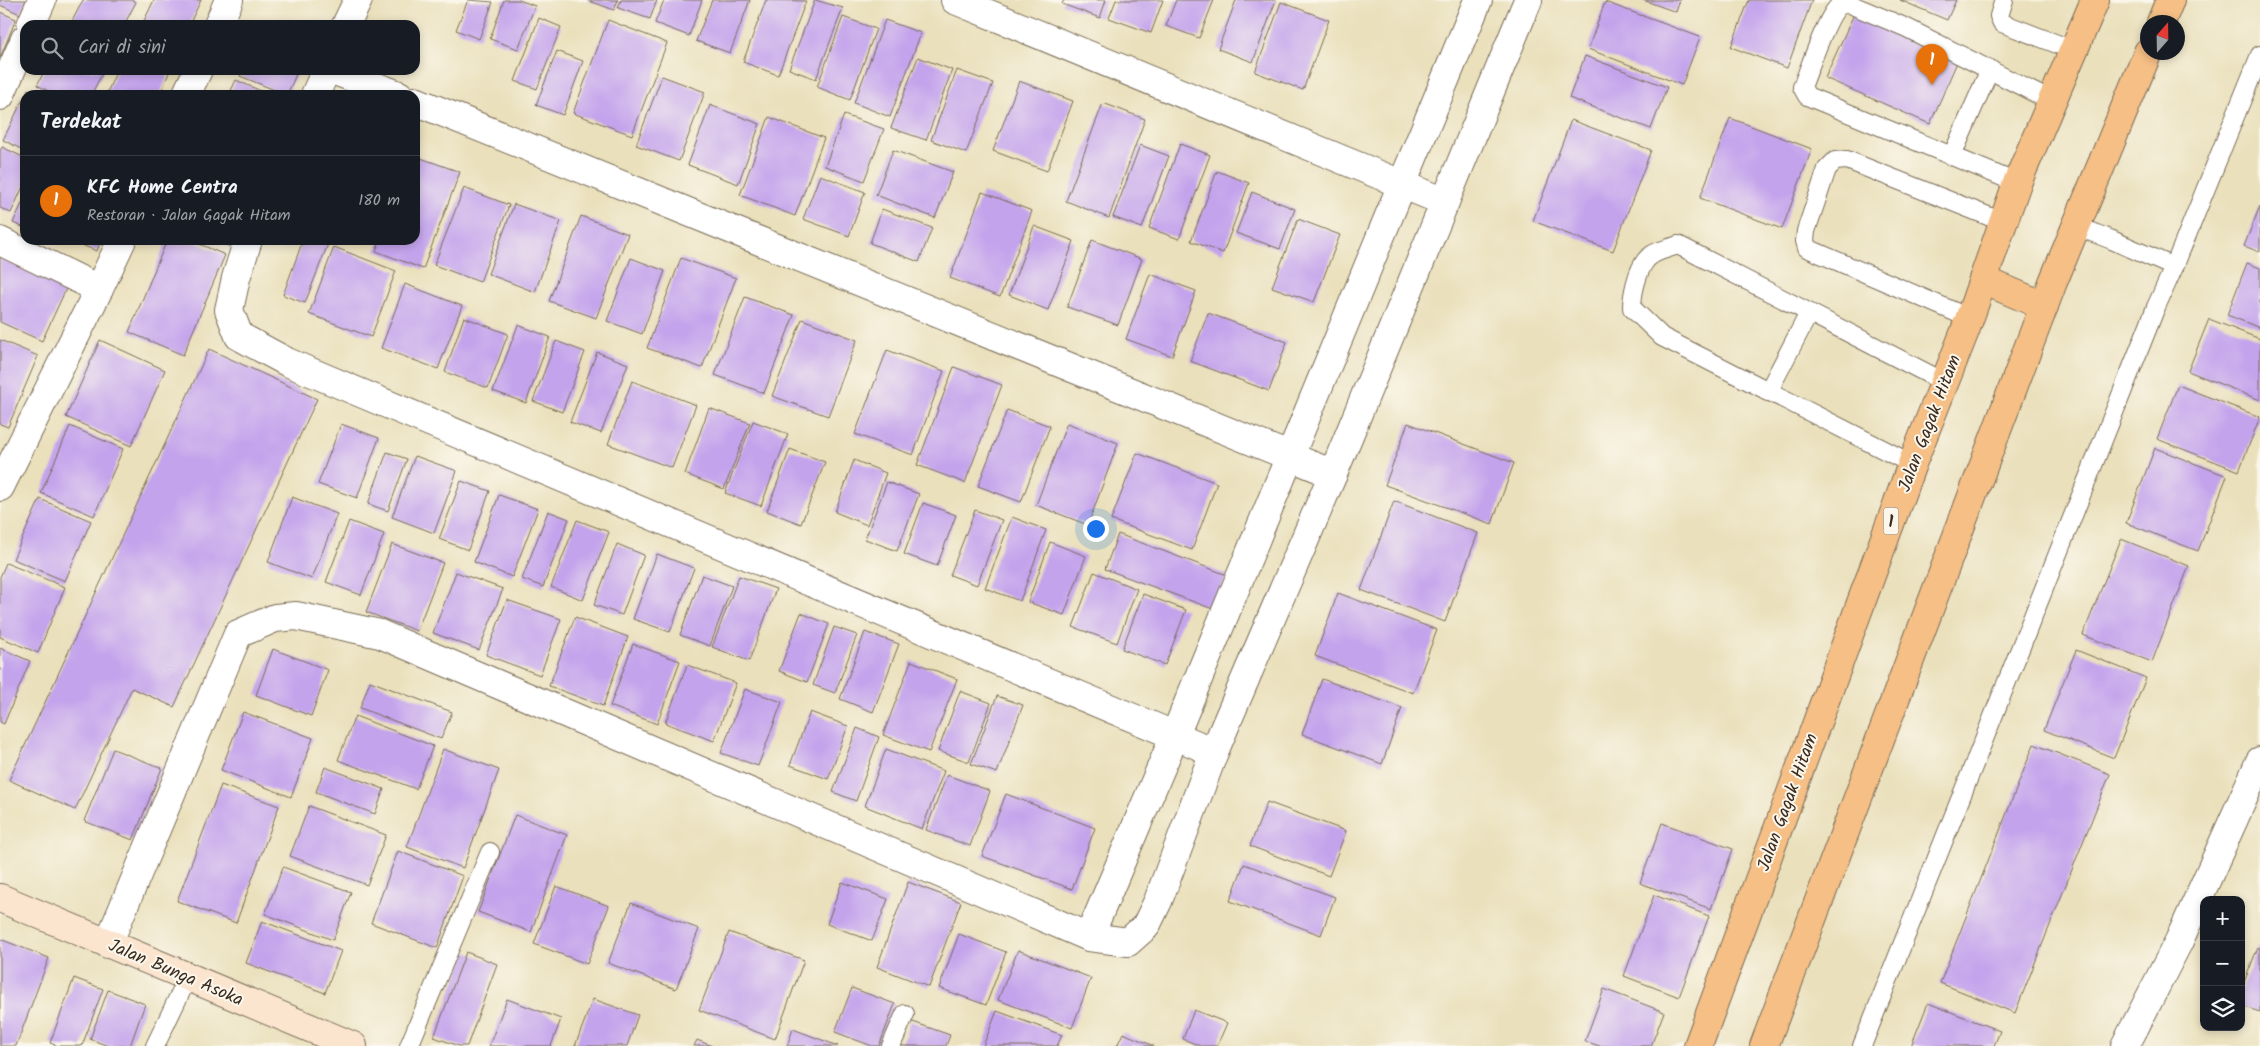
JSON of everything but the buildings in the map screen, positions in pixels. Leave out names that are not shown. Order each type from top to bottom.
[{"type":"highway","name":"Jalan Gagak Hitam","points":[[1698,1046],[1912,464],[1969,318],[2017,182],[2095,0]]},
{"type":"highway","points":[[2164,15],[2170,0]]},
{"type":"highway","points":[[1764,1046],[2044,306],[2145,60]]},
{"type":"highway","points":[[1982,280],[2044,306]]},
{"type":"street","points":[[33,20],[42,0]]},
{"type":"street","points":[[220,20],[229,0]]},
{"type":"street","points":[[348,20],[358,0]]},
{"type":"street","points":[[955,0],[1445,202]]},
{"type":"street","points":[[1089,937],[1175,735],[1478,0]]},
{"type":"street","points":[[108,944],[238,634],[275,618],[296,616],[380,634],[1089,937],[1128,942],[1146,926],[1158,901],[1214,752],[1333,474],[1528,0]]},
{"type":"street","points":[[0,96],[20,50]]},
{"type":"street","points":[[188,90],[196,75]]},
{"type":"street","points":[[316,90],[324,75]]},
{"type":"street","points":[[345,75],[386,90]]},
{"type":"street","points":[[420,103],[1333,474]]},
{"type":"street","points":[[0,241],[100,289]]},
{"type":"street","points":[[0,488],[100,289],[120,245]]},
{"type":"street","points":[[246,245],[236,278],[229,310],[240,336],[287,362],[1214,752]]},
{"type":"street","points":[[2125,1046],[2179,941],[2260,761]]},
{"type":"street","name":"Jalan Bunga Asoka","points":[[0,898],[353,1046]]},
{"type":"lane","points":[[2004,0],[1998,16],[2002,23],[2073,50]]},
{"type":"lane","points":[[2017,182],[1804,94],[1802,87],[1823,35],[1835,11],[1847,3],[1907,28],[2051,101]]},
{"type":"lane","points":[[1862,1046],[2156,306],[2174,267],[2260,55]]},
{"type":"lane","points":[[1952,156],[1990,69]]},
{"type":"lane","points":[[1969,318],[1807,248],[1805,241],[1806,231],[1827,169],[1835,161],[1847,160],[2003,222]]},
{"type":"lane","points":[[2076,226],[2174,267]]},
{"type":"lane","points":[[1912,464],[1662,338],[1632,308],[1632,293],[1646,260],[1657,252],[1678,245],[1944,382]]},
{"type":"lane","points":[[1768,392],[1809,313]]},
{"type":"lane","points":[[409,1046],[490,852]]},
{"type":"lane","points":[[155,1046],[188,977]]},
{"type":"lane","points":[[891,1046],[906,1014]]},
{"type":"place","name":"KFC Home Centra","points":[[1932,85]]}]
